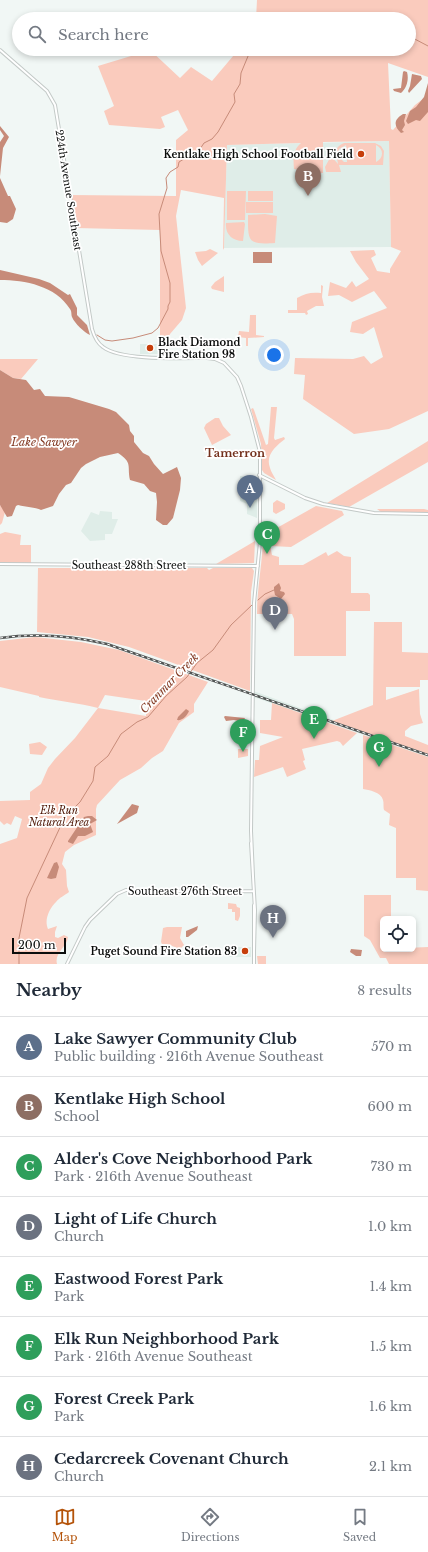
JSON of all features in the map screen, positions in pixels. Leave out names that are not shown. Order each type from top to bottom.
[{"type":"street","name":"224th Avenue Southeast","points":[[0,50],[46,91],[55,105],[92,329],[96,340],[105,349],[128,355],[208,358],[220,360],[224,363],[237,376],[241,386],[258,443],[259,474]]},
{"type":"street","points":[[254,964],[254,891],[250,852],[254,603],[260,542],[259,474],[305,498],[323,504],[374,512],[428,514]]},
{"type":"street","points":[[259,483],[263,479],[269,479]]},
{"type":"street","name":"Southeast 288th Street","points":[[0,564],[258,566]]},
{"type":"street","name":"Southeast 276th Street","points":[[66,964],[84,927],[97,912],[117,894],[126,890],[212,892],[254,891]]},
{"type":"shaded area","points":[[389,141],[391,247],[224,248],[227,145]]},
{"type":"shaded area","points":[[140,344],[160,344],[160,354],[140,354]]},
{"type":"shaded area","points":[[240,476],[257,477],[257,518],[247,514],[247,504],[240,501]]},
{"type":"shaded area","points":[[100,511],[112,512],[112,519],[118,519],[112,534],[105,534],[105,540],[90,541],[81,531],[91,512],[99,515]]},
{"type":"shaded area","points":[[253,691],[428,754],[428,757],[253,697]]},
{"type":"shaded area","points":[[227,947],[251,947],[251,957],[227,957]]},
{"type":"green space","points":[[257,0],[428,0],[428,77],[388,63],[391,129],[393,130],[415,105],[428,95],[428,411],[389,429],[354,434],[303,399],[305,375],[294,374],[295,358],[353,359],[364,356],[371,364],[383,357],[374,327],[363,334],[350,332],[352,322],[387,308],[374,291],[352,302],[339,295],[328,296],[330,282],[346,288],[352,281],[356,287],[369,279],[356,262],[350,251],[374,250],[376,255],[371,258],[377,271],[390,273],[390,269],[401,251],[391,247],[389,141],[323,142],[323,173],[301,173],[300,170],[294,169],[294,154],[296,148],[301,143],[227,145],[224,248],[223,250],[224,198],[181,190],[176,216],[186,308],[182,320],[170,334],[167,342],[160,344],[160,230],[76,228],[70,195],[176,196],[176,140],[188,130],[178,110],[161,117],[165,127],[160,129],[109,125],[104,111],[114,106],[98,66],[131,56],[156,56],[180,78],[191,67],[212,81],[233,56],[416,56],[416,12],[256,12]]},
{"type":"green space","points":[[344,143],[375,143],[381,146],[384,151],[383,165],[339,165],[341,172],[326,172],[325,167],[331,156],[338,164],[336,152],[340,145]],"holes":[[[346,145],[347,162],[344,162],[339,157],[339,149]],[[376,145],[382,151],[382,156],[376,162]]]},
{"type":"green space","points":[[227,191],[246,191],[245,220],[227,220]]},
{"type":"green space","points":[[248,191],[273,191],[273,201],[248,201]]},
{"type":"green space","points":[[246,202],[273,202],[273,213],[246,213]]},
{"type":"green space","points":[[265,214],[277,216],[275,243],[254,242],[249,236],[248,215]]},
{"type":"green space","points":[[244,222],[243,241],[236,240],[228,234],[226,223]]},
{"type":"green space","points":[[210,249],[218,253],[202,266],[195,252]]},
{"type":"green space","points":[[224,276],[224,292],[212,289],[211,287],[215,282]]},
{"type":"green space","points":[[321,285],[323,286],[322,297],[324,306],[316,306],[307,311],[308,314],[306,315],[305,313],[288,313],[288,310],[297,310],[297,298],[309,293],[321,293]]},
{"type":"green space","points":[[250,315],[256,315],[256,335],[264,337],[248,338],[248,346],[246,346],[246,338],[238,337],[239,331],[249,332]]},
{"type":"green space","points":[[0,359],[38,359],[21,379],[13,378],[0,370]]},
{"type":"green space","points":[[271,407],[277,407],[274,438],[275,440],[284,437],[285,439],[272,451],[269,459],[270,470],[276,480],[264,473],[262,470],[261,444],[251,409],[253,408],[254,410],[266,445],[268,444]]},
{"type":"green space","points":[[215,418],[219,418],[223,426],[231,435],[212,445],[204,428],[206,424]]},
{"type":"green space","points":[[428,441],[428,462],[349,507],[327,503]]},
{"type":"green space","points":[[277,500],[285,504],[285,509],[276,514],[273,512],[273,503]]},
{"type":"green space","points":[[0,505],[5,512],[0,525]]},
{"type":"green space","points":[[316,506],[342,511],[344,515],[291,547],[271,546],[272,555],[279,557],[279,565],[303,565],[326,552],[328,556],[337,551],[344,556],[351,557],[351,593],[368,593],[370,595],[370,611],[346,611],[346,656],[294,656],[294,619],[292,614],[257,614],[263,534]]},
{"type":"green space","points":[[377,509],[424,509],[428,510],[428,512],[381,512]]},
{"type":"green space","points":[[5,532],[21,535],[20,545],[31,545],[31,563],[0,563],[0,534]]},
{"type":"green space","points":[[255,541],[254,563],[216,564]]},
{"type":"green space","points":[[38,568],[207,568],[209,570],[213,568],[252,568],[254,571],[251,592],[250,691],[129,647],[88,637],[37,632]]},
{"type":"green space","points":[[374,622],[402,622],[402,652],[428,653],[428,680],[420,680],[420,687],[386,687],[386,700],[419,689],[420,714],[423,723],[411,726],[405,731],[405,736],[428,745],[428,754],[332,721],[373,705]]},
{"type":"green space","name":"Elk Run Natural Area","points":[[35,637],[81,642],[119,650],[208,682],[194,704],[194,712],[179,723],[163,751],[141,768],[120,780],[97,805],[96,835],[74,845],[65,852],[62,864],[66,870],[69,892],[53,905],[49,911],[47,922],[48,929],[57,926],[55,937],[58,938],[64,935],[68,937],[57,957],[57,964],[0,964],[0,844],[17,838],[22,819],[15,816],[11,825],[7,823],[4,825],[0,821],[0,801],[30,800],[30,792],[41,784],[48,768],[75,738],[98,708],[39,697],[0,687],[0,641]],"holes":[[[105,695],[146,701],[146,716],[98,708]]]},
{"type":"green space","points":[[272,703],[357,733],[343,746],[337,741],[302,749],[305,760],[303,761],[306,769],[287,777],[283,767],[254,777],[255,760],[259,760],[260,746],[283,737],[260,733],[260,720],[271,720]]},
{"type":"green space","points":[[363,735],[428,757],[428,891],[416,890],[416,878],[396,878],[396,828],[389,825],[390,814],[384,810],[382,797],[374,792],[363,789]]},
{"type":"green space","points":[[40,742],[47,747],[42,755],[30,754],[29,744]]},
{"type":"green space","points":[[238,749],[248,749],[248,756],[238,758]]},
{"type":"green space","points":[[364,895],[391,895],[391,916],[380,916],[380,952],[416,952],[416,948],[428,947],[428,964],[389,964],[386,958],[380,958],[370,940],[364,936]]},
{"type":"green space","points":[[228,903],[236,904],[237,907],[240,908],[240,916],[238,921],[235,920],[235,912],[232,912],[232,909],[228,909]]},
{"type":"green space","points":[[182,927],[180,938],[184,945],[180,949],[167,944],[162,944],[163,928]]},
{"type":"green space","points":[[257,956],[266,956],[266,964],[258,964]]},
{"type":"water","points":[[404,71],[407,72],[408,75],[406,86],[401,93],[394,91],[393,89],[401,88]]},
{"type":"water","points":[[412,74],[421,76],[422,79],[409,93],[408,91]]},
{"type":"water","points":[[428,83],[428,112],[420,121],[416,120],[408,124],[406,121],[410,111],[416,107],[424,97]]},
{"type":"water","points":[[403,114],[406,114],[404,121],[405,125],[402,130],[404,132],[401,133],[397,128],[396,121]]},
{"type":"water","points":[[0,126],[9,137],[3,148],[0,176],[0,142],[4,136],[0,130]]},
{"type":"water","points":[[0,178],[16,209],[13,219],[7,223],[0,222]]},
{"type":"water","points":[[253,252],[272,252],[272,263],[253,263]]},
{"type":"water","points":[[0,270],[39,279],[50,283],[68,295],[70,294],[77,308],[77,315],[87,325],[90,335],[82,330],[75,322],[70,309],[57,295],[29,283],[0,280]]},
{"type":"water","name":"Lake Sawyer","points":[[0,370],[13,378],[26,380],[34,390],[40,389],[45,396],[69,397],[116,412],[129,425],[130,431],[134,436],[134,442],[143,453],[149,456],[163,474],[177,467],[181,478],[180,490],[173,518],[167,525],[163,525],[156,520],[156,493],[150,491],[144,484],[130,480],[128,462],[118,453],[100,457],[81,468],[71,483],[66,485],[59,494],[53,506],[41,510],[18,505],[16,506],[12,516],[7,517],[0,505]]},
{"type":"water","points":[[279,583],[281,588],[280,591],[284,592],[285,594],[281,599],[275,595],[274,590],[274,587]]},
{"type":"water","points":[[186,709],[189,711],[186,716],[181,720],[177,720],[178,717]]},
{"type":"water","points":[[225,716],[245,718],[243,722],[234,720],[226,721]]},
{"type":"water","points":[[132,804],[139,806],[137,813],[117,824]]},
{"type":"water","points":[[92,816],[97,820],[90,824],[93,832],[85,836],[78,836],[73,844],[68,842],[84,817]]},
{"type":"water","points":[[57,862],[59,867],[56,878],[47,878],[54,863]]},
{"type":"water","points":[[198,926],[197,930],[186,937],[186,931]]},
{"type":"water","points":[[351,949],[362,950],[361,956],[356,956],[350,952]]},
{"type":"waterway","points":[[416,40],[428,46]]},
{"type":"waterway","points":[[97,335],[105,340],[112,341],[152,333],[158,328],[170,302],[170,283],[161,251],[159,214],[167,188],[166,178],[170,172],[178,167],[179,162],[200,149],[204,143],[212,139],[218,132],[235,102],[234,94],[240,84],[241,73],[248,56]]},
{"type":"waterway","name":"Cranmar Creek","points":[[258,600],[265,594],[274,590]]},
{"type":"waterway","name":"Cranmar Creek","points":[[19,964],[19,938],[27,898],[63,821],[80,802],[93,781],[95,767],[108,756],[121,734],[137,722],[148,717],[166,696],[187,677],[197,663],[213,650],[231,625],[252,605]]},
{"type":"railway","points":[[0,638],[13,636],[54,636],[107,644],[428,755]]},
{"type":"place","name":"Kentlake High School Football Field","points":[[361,154]]},
{"type":"place","name":"Kentlake High School","points":[[308,196]]},
{"type":"place","name":"Black Diamond Fire Station 98","points":[[150,348]]},
{"type":"place","name":"Lake Sawyer Community Club","points":[[250,508]]},
{"type":"place","name":"Alder's Cove Neighborhood Park","points":[[267,554]]},
{"type":"place","name":"Light of Life Church","points":[[275,630]]},
{"type":"place","name":"Eastwood Forest Park","points":[[314,739]]},
{"type":"place","name":"Elk Run Neighborhood Park","points":[[243,752]]},
{"type":"place","name":"Forest Creek Park","points":[[379,767]]},
{"type":"place","name":"Cedarcreek Covenant Church","points":[[273,938]]},
{"type":"place","name":"Puget Sound Fire Station 83","points":[[245,951]]},
{"type":"district","name":"Tamerron","points":[[235,453]]}]
